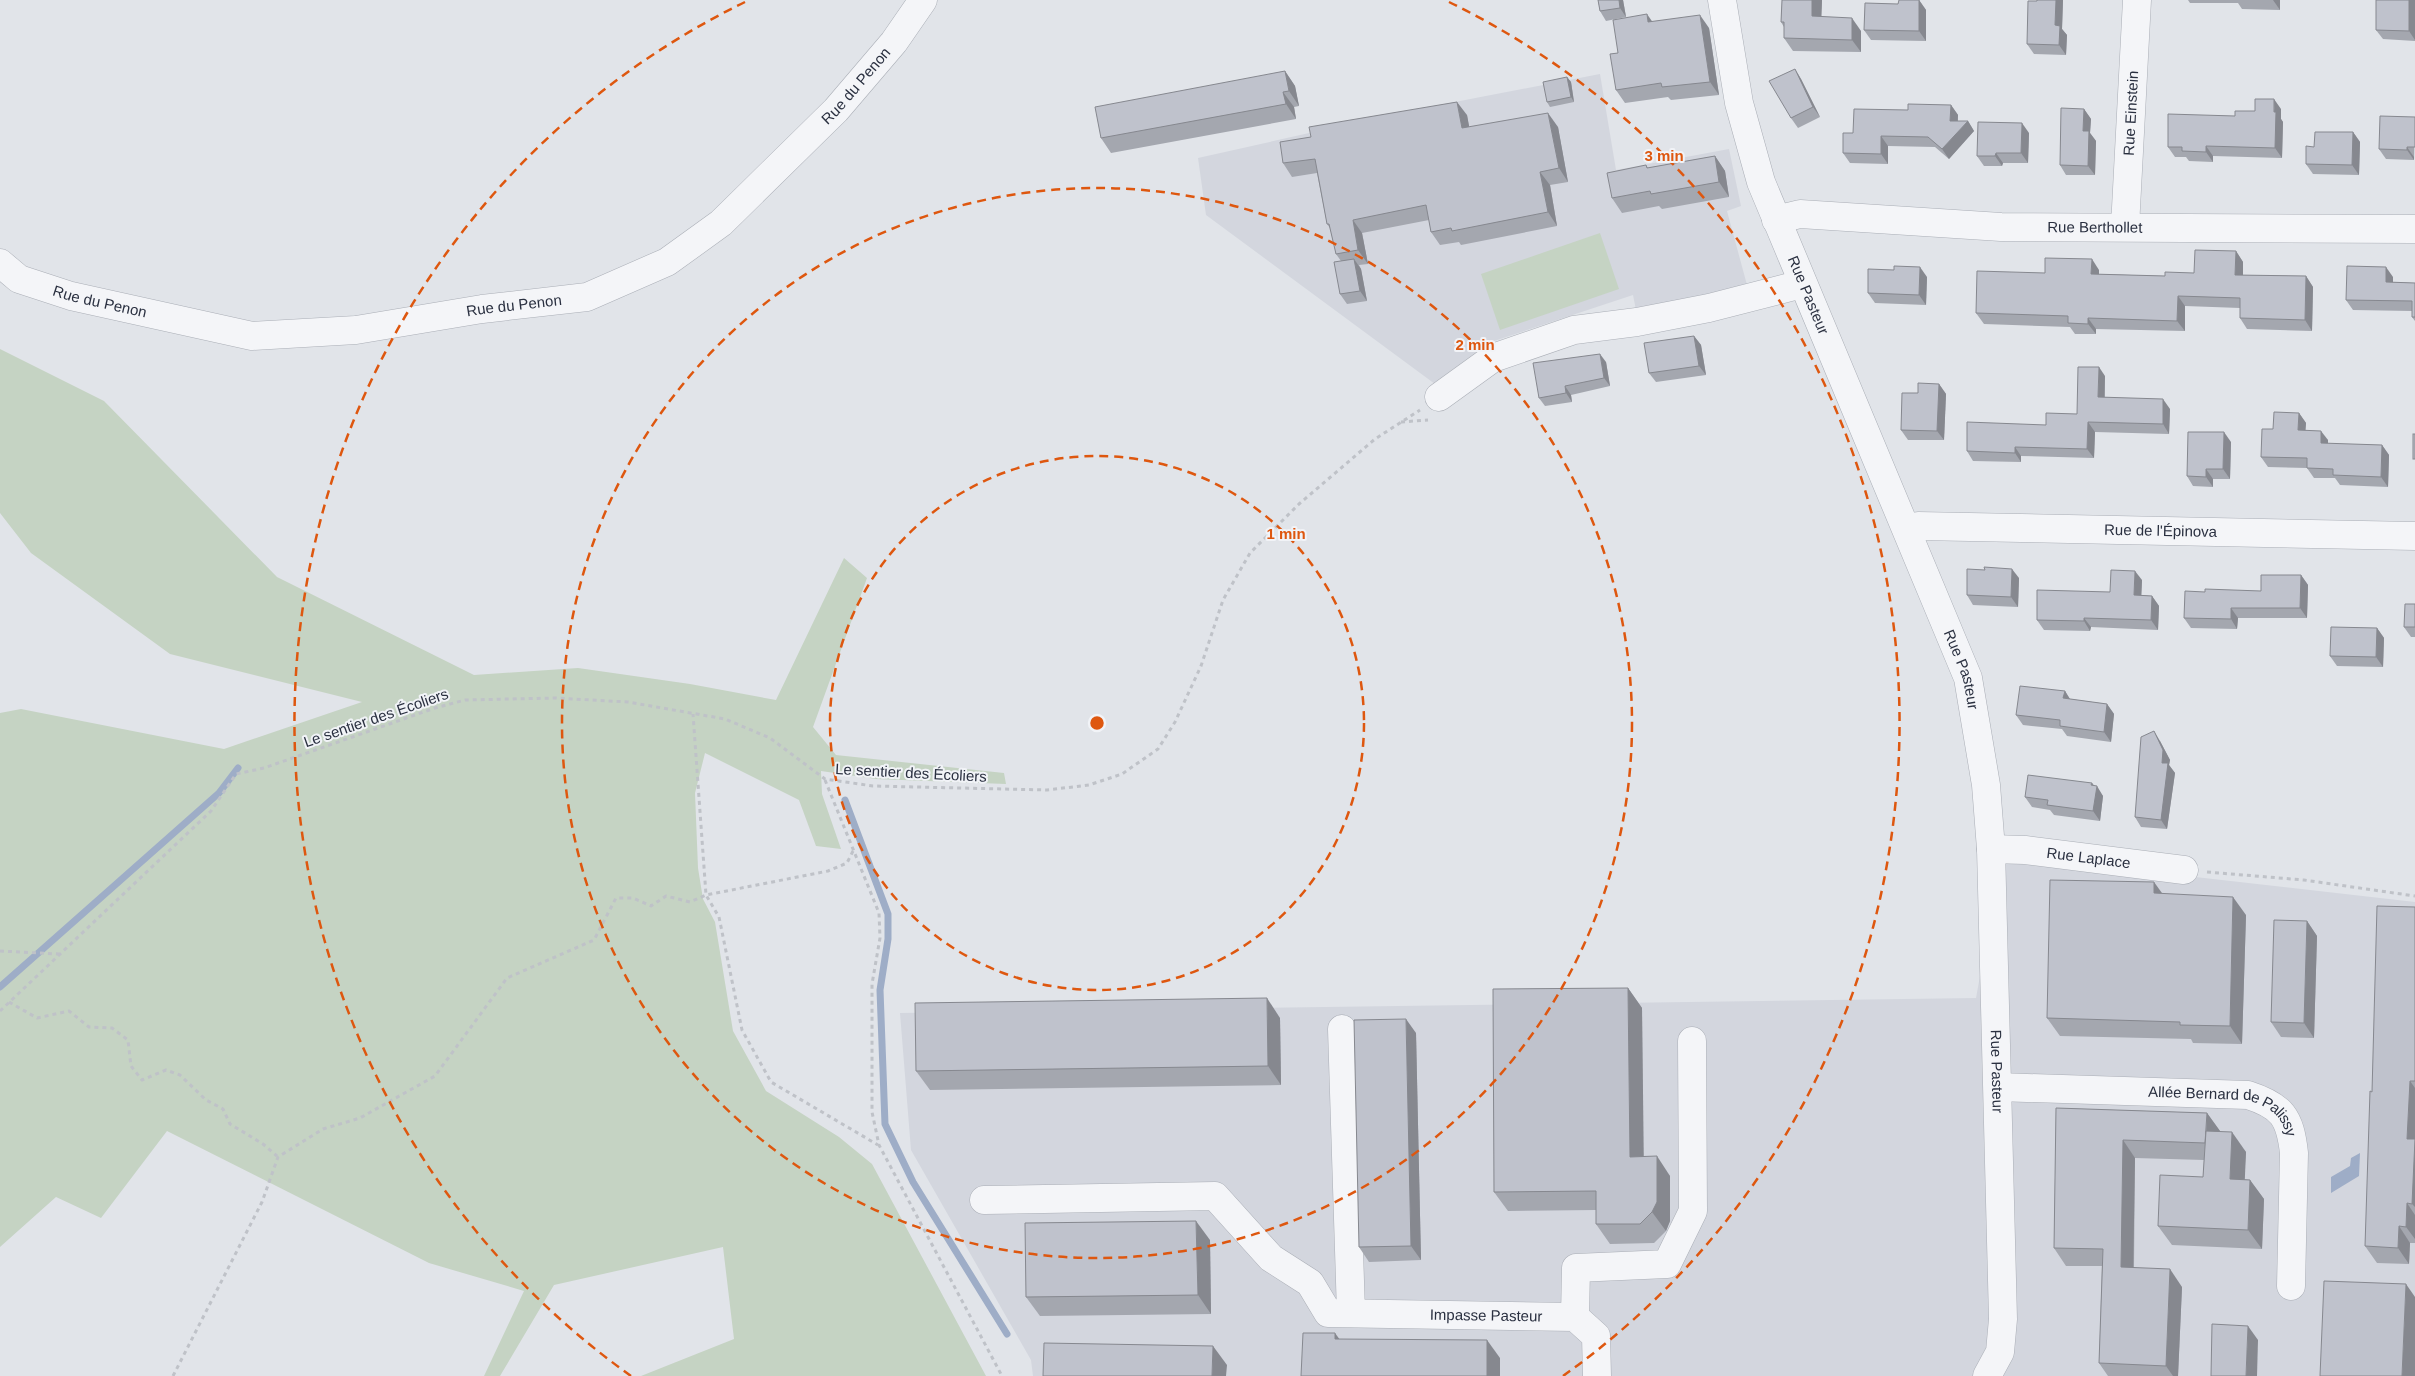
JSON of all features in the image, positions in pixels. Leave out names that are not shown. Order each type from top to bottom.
[{"type":"street","name":"Rue du Penon","points":[[0,263],[19,279],[71,296],[252,336],[356,330],[482,309],[587,297],[667,262],[721,223],[836,110],[894,42],[922,0]]},
{"type":"street","name":"Rue Pasteur","points":[[1722,0],[1739,103],[1757,170],[1802,284],[1907,529],[1968,678],[1986,785],[1991,849],[1998,1087],[2003,1319],[2000,1352],[1987,1376]]},
{"type":"street","name":"Rue Einstein","points":[[2126,227],[2137,0]]},
{"type":"street","name":"Rue Berthollet","points":[[1776,220],[1800,214],[2002,226],[2415,229]]},
{"type":"street","points":[[1439,397],[1493,358],[1574,330],[1638,322],[1709,308],[1802,284]]},
{"type":"street","name":"Rue de l'Épinova","points":[[1907,529],[1918,526],[2415,536]]},
{"type":"street","name":"Rue Laplace","points":[[1991,849],[2025,850],[2184,870]]},
{"type":"street","points":[[1340,1313],[1342,1029]]},
{"type":"street","points":[[1597,1376],[1596,1336],[1575,1317],[1576,1268],[1667,1264],[1693,1212],[1692,1041]]},
{"type":"street","name":"Allée Bernard de Palissy","points":[[1998,1087],[2248,1095],[2269,1102],[2281,1112],[2292,1135],[2294,1153],[2291,1286]]},
{"type":"street","points":[[984,1200],[1215,1196],[1271,1258],[1310,1282],[1340,1313]]},
{"type":"street","name":"Impasse Pasteur","points":[[1340,1313],[1575,1317]]},
{"type":"path","name":"Le sentier des Écoliers","points":[[0,1011],[211,811],[236,774],[264,768],[464,700],[555,698],[628,702],[726,719],[770,738],[825,779],[873,786],[1047,790],[1089,785],[1122,774],[1158,749],[1175,722],[1201,666],[1224,600],[1250,553],[1299,504],[1375,440],[1439,397]]},
{"type":"path","points":[[693,714],[706,895],[719,918],[742,1030],[771,1082],[879,1146]]},
{"type":"path","points":[[825,779],[879,913],[880,938],[872,984],[872,1112],[879,1146],[1002,1376]]},
{"type":"path","points":[[173,1376],[262,1202],[278,1156],[323,1129],[360,1118],[436,1076],[507,978],[594,940],[616,898],[633,898],[651,906],[666,896],[690,902],[706,895],[828,871],[847,863],[853,850]]},
{"type":"path","points":[[2184,870],[2304,880],[2415,896]]},
{"type":"path","points":[[0,951],[60,954]]},
{"type":"path","points":[[9,1002],[38,1018],[69,1011],[89,1027],[112,1028],[128,1040],[131,1066],[142,1080],[166,1070],[180,1076],[206,1100],[223,1109],[230,1124],[263,1144],[278,1156]]},
{"type":"shaded area","points":[[1600,74],[1616,170],[1729,149],[1741,206],[1727,211],[1747,285],[1636,310],[1633,295],[1491,342],[1435,384],[1206,215],[1198,158],[1403,112]]},
{"type":"shaded area","points":[[2002,855],[2415,902],[2415,1376],[1033,1376],[1031,1360],[911,1150],[900,1013],[1976,998]]},
{"type":"green space","points":[[1600,233],[1619,289],[1500,330],[1481,274]]},
{"type":"green space","points":[[0,349],[104,401],[277,577],[474,675],[578,668],[690,684],[776,700],[844,558],[867,578],[813,727],[836,755],[1004,773],[1006,784],[876,779],[821,771],[822,794],[841,849],[816,846],[799,800],[705,753],[695,793],[698,868],[703,899],[715,922],[733,1031],[766,1091],[839,1137],[872,1164],[986,1376],[641,1376],[734,1339],[723,1247],[554,1285],[500,1376],[484,1376],[524,1291],[429,1263],[167,1131],[101,1218],[56,1197],[0,1247],[0,713],[21,709],[224,749],[362,702],[170,654],[31,553],[0,513]]},
{"type":"water","points":[[2360,1153],[2359,1176],[2331,1193],[2331,1177],[2350,1166],[2351,1158]]},
{"type":"building","points":[[1598,0],[1619,0],[1620,8],[1600,11]]},
{"type":"building","points":[[1782,0],[1812,0],[1812,16],[1852,18],[1852,40],[1784,38],[1784,22],[1781,22]]},
{"type":"building","points":[[1899,0],[1919,0],[1919,31],[1864,30],[1865,3],[1898,4]]},
{"type":"building","points":[[2056,0],[2055,25],[2060,26],[2059,45],[2027,44],[2028,1]]},
{"type":"building","points":[[2376,0],[2409,0],[2409,31],[2376,30]]},
{"type":"building","points":[[1647,14],[1648,22],[1700,15],[1710,82],[1662,87],[1661,83],[1616,90],[1610,54],[1618,53],[1613,20]]},
{"type":"building","points":[[1795,69],[1813,107],[1791,118],[1769,81]]},
{"type":"building","points":[[1285,71],[1289,91],[1283,92],[1286,104],[1101,138],[1095,107]]},
{"type":"building","points":[[1567,77],[1571,97],[1547,102],[1543,82]]},
{"type":"building","points":[[2255,99],[2274,99],[2274,112],[2276,112],[2275,148],[2206,146],[2206,152],[2182,151],[2182,147],[2168,147],[2168,114],[2235,116],[2235,111],[2255,111]]},
{"type":"building","points":[[1457,102],[1462,128],[1548,113],[1559,168],[1540,172],[1548,212],[1452,231],[1451,228],[1431,232],[1426,205],[1353,220],[1358,250],[1336,254],[1329,224],[1327,224],[1315,159],[1283,163],[1280,142],[1311,137],[1309,127]]},
{"type":"building","points":[[1908,104],[1951,105],[1950,121],[1968,121],[1942,149],[1928,137],[1881,136],[1881,154],[1843,153],[1843,133],[1853,133],[1854,109],[1908,110]]},
{"type":"building","points":[[2061,108],[2084,109],[2083,131],[2089,131],[2088,166],[2060,165]]},
{"type":"building","points":[[2380,116],[2415,117],[2415,147],[2407,147],[2407,150],[2379,149]]},
{"type":"building","points":[[1978,122],[2022,123],[2021,153],[1996,153],[1995,156],[1977,156]]},
{"type":"building","points":[[2315,132],[2353,132],[2352,165],[2306,164],[2306,146],[2314,147]]},
{"type":"building","points":[[1715,156],[1719,182],[1651,194],[1650,191],[1612,198],[1607,173],[1646,165],[1647,168]]},
{"type":"building","points":[[2195,250],[2236,251],[2235,275],[2306,276],[2305,320],[2240,318],[2240,298],[2178,296],[2177,321],[2088,318],[2088,324],[2068,323],[2068,316],[1976,313],[1977,271],[2045,273],[2045,258],[2092,259],[2091,274],[2165,276],[2165,272],[2194,273]]},
{"type":"building","points":[[1354,259],[1360,291],[1340,294],[1334,262]]},
{"type":"building","points":[[1894,266],[1920,267],[1919,295],[1868,293],[1868,269],[1894,270]]},
{"type":"building","points":[[2347,266],[2386,267],[2386,282],[2415,283],[2415,317],[2412,317],[2412,301],[2346,300]]},
{"type":"building","points":[[1694,336],[1699,366],[1649,373],[1644,343]]},
{"type":"building","points":[[1600,354],[1604,378],[1565,386],[1566,393],[1539,398],[1533,363]]},
{"type":"building","points":[[2078,367],[2099,367],[2098,397],[2163,399],[2163,424],[2088,422],[2087,449],[2015,447],[2015,453],[1967,451],[1967,422],[2046,425],[2046,413],[2077,414]]},
{"type":"building","points":[[1918,383],[1939,384],[1937,431],[1901,430],[1902,393],[1918,393]]},
{"type":"building","points":[[2274,412],[2299,413],[2298,430],[2321,431],[2321,443],[2382,445],[2381,477],[2333,475],[2333,469],[2307,468],[2307,458],[2261,457],[2262,429],[2273,429]]},
{"type":"building","points":[[2188,432],[2224,432],[2223,469],[2206,469],[2206,477],[2187,476]]},
{"type":"building","points":[[2413,434],[2415,434],[2415,459],[2413,459]]},
{"type":"building","points":[[1984,567],[2012,569],[2011,597],[1967,595],[1967,569],[1985,570]]},
{"type":"building","points":[[2111,570],[2135,571],[2134,595],[2152,596],[2151,620],[2084,618],[2084,621],[2037,620],[2037,590],[2110,592]]},
{"type":"building","points":[[2261,575],[2301,575],[2300,608],[2231,608],[2231,619],[2184,618],[2185,591],[2205,592],[2205,589],[2261,591]]},
{"type":"building","points":[[2405,604],[2415,604],[2415,627],[2404,627]]},
{"type":"building","points":[[2331,627],[2377,628],[2376,657],[2330,656]]},
{"type":"building","points":[[2020,686],[2065,691],[2063,698],[2107,704],[2104,732],[2060,726],[2060,720],[2016,715]]},
{"type":"building","points":[[2154,731],[2163,750],[2162,763],[2168,763],[2161,820],[2135,817],[2141,737]]},
{"type":"building","points":[[2028,775],[2092,783],[2091,785],[2097,786],[2093,811],[2047,805],[2048,800],[2025,797]]},
{"type":"building","points":[[2050,880],[2154,882],[2154,893],[2233,897],[2230,1026],[2180,1025],[2180,1022],[2047,1018]]},
{"type":"building","points":[[2377,906],[2415,907],[2415,1081],[2410,1081],[2407,1139],[2415,1139],[2412,1204],[2407,1203],[2406,1227],[2399,1226],[2398,1248],[2365,1246],[2370,1091],[2372,1092]]},
{"type":"building","points":[[2274,920],[2307,921],[2304,1023],[2271,1022]]},
{"type":"building","points":[[1628,988],[1630,1157],[1657,1156],[1657,1202],[1652,1212],[1640,1224],[1596,1224],[1596,1191],[1494,1192],[1493,989]]},
{"type":"building","points":[[1267,998],[1268,1066],[916,1071],[915,1003]]},
{"type":"building","points":[[1406,1019],[1411,1246],[1359,1247],[1354,1020]]},
{"type":"building","points":[[2056,1108],[2207,1113],[2205,1143],[2123,1140],[2121,1267],[2170,1269],[2166,1366],[2099,1363],[2103,1249],[2054,1248]]},
{"type":"building","points":[[2206,1131],[2232,1132],[2230,1179],[2250,1180],[2248,1230],[2158,1226],[2160,1175],[2203,1177]]},
{"type":"building","points":[[1196,1221],[1198,1295],[1026,1297],[1025,1223]]},
{"type":"building","points":[[2324,1281],[2406,1284],[2402,1376],[2320,1376]]},
{"type":"building","points":[[2212,1324],[2248,1326],[2246,1376],[2211,1376]]},
{"type":"building","points":[[1303,1333],[1335,1333],[1335,1339],[1487,1340],[1487,1376],[1301,1376]]},
{"type":"building","points":[[1044,1343],[1213,1346],[1212,1376],[1043,1376]]},
{"type":"waterway","points":[[0,987],[219,793],[238,768]]},
{"type":"waterway","points":[[845,800],[888,914],[888,939],[880,990],[885,1124],[913,1182],[1007,1334]]}]
